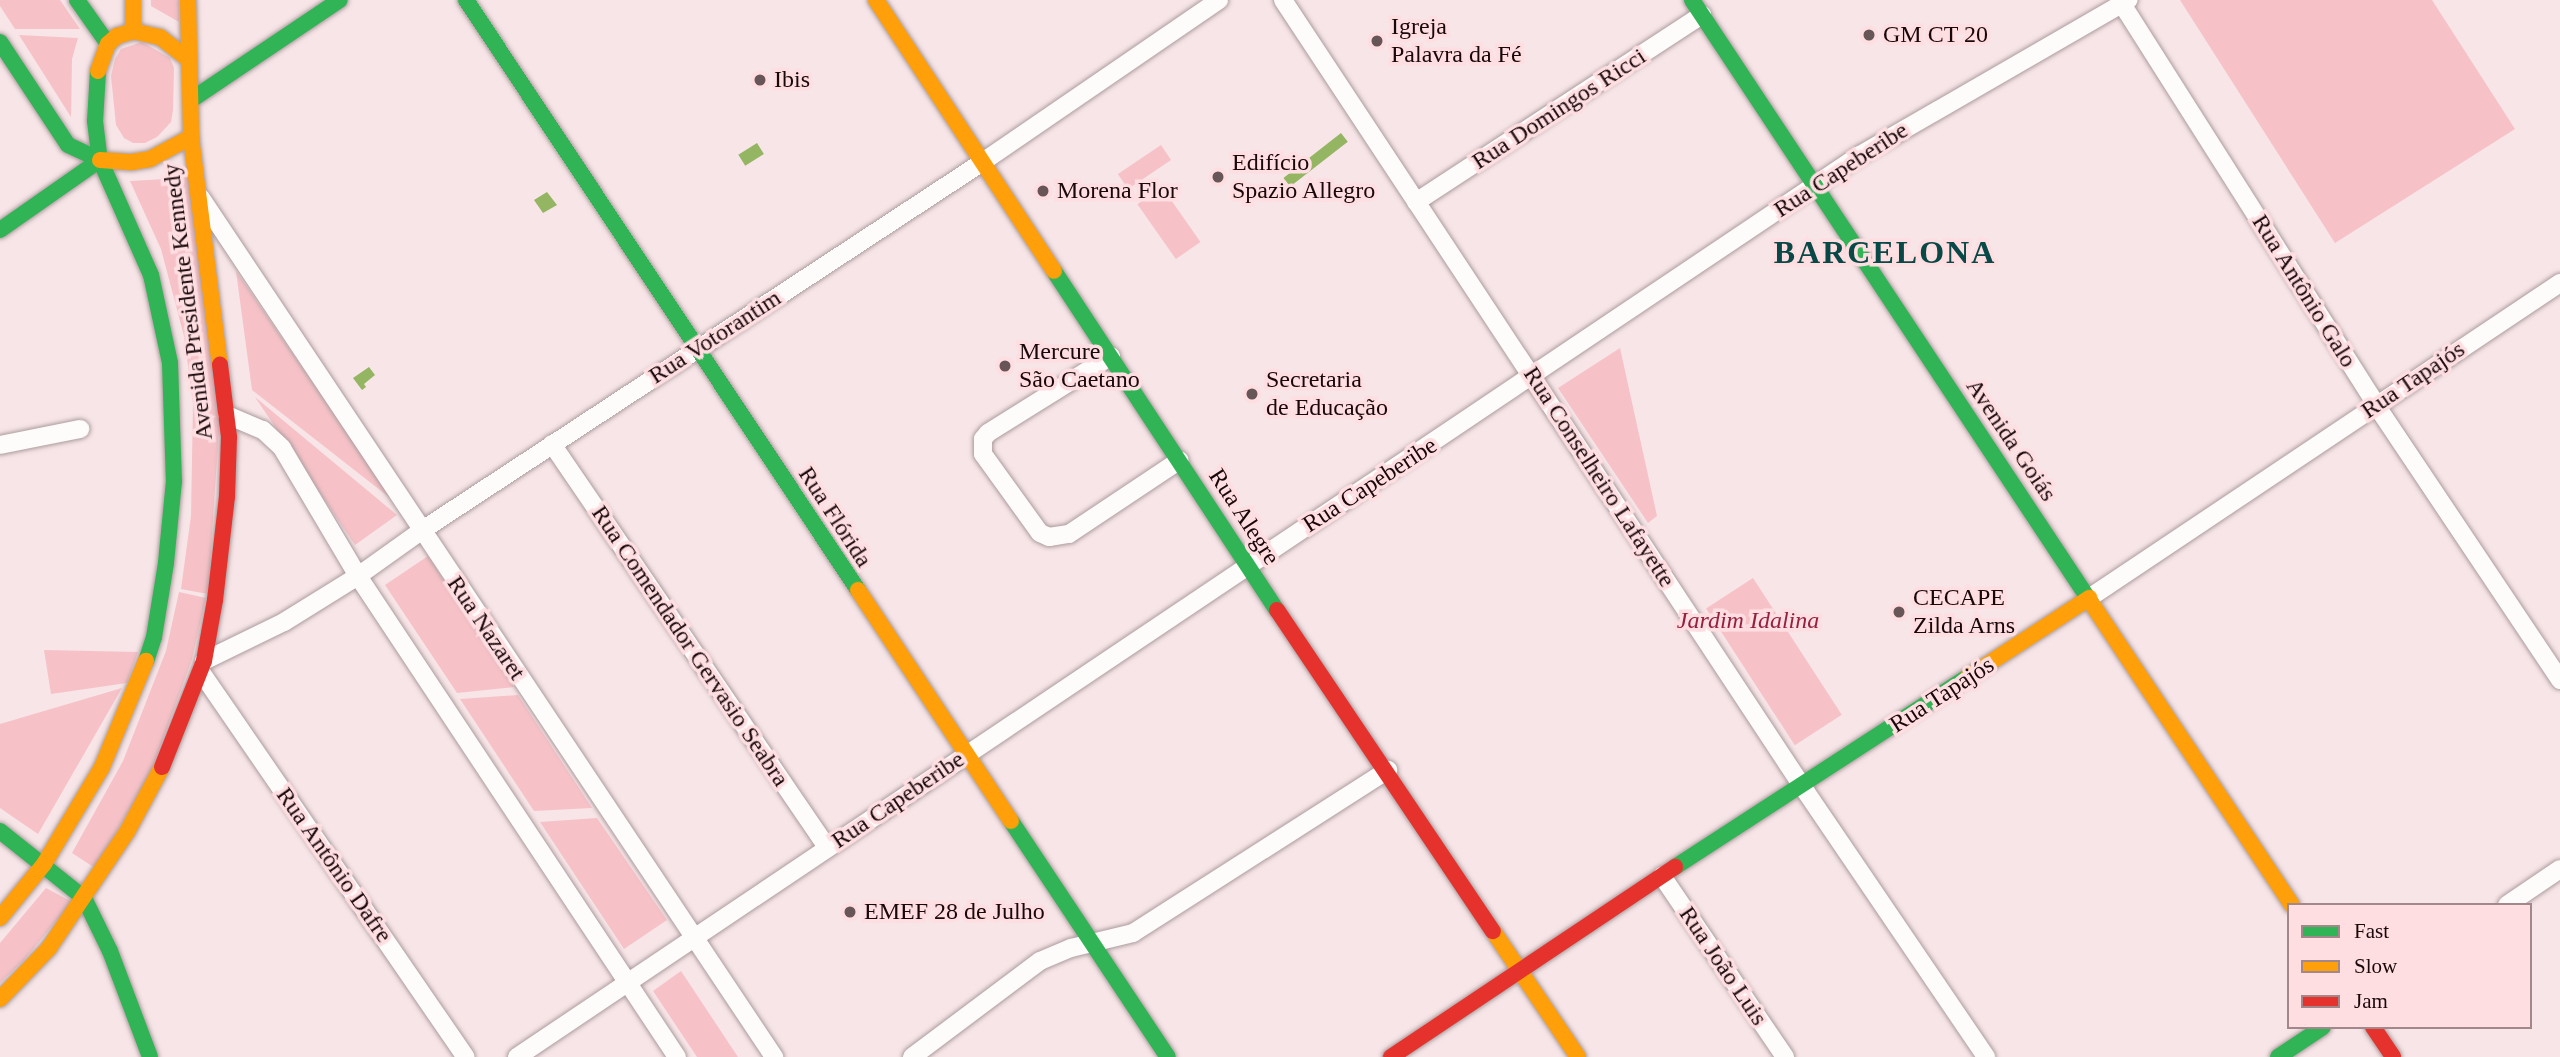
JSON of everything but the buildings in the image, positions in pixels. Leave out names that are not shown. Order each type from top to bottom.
[{"type":"main road","points":[[77,0],[108,44],[117,36],[132,31],[160,37],[187,58]]},
{"type":"main road","points":[[132,31],[133,0]]},
{"type":"main road","name":"Avenida Presidente Kennedy","points":[[0,999],[34,966],[85,898],[127,832],[162,766],[203,667],[215,600],[227,497],[228,415],[191,137],[187,58],[188,0]]},
{"type":"main road","points":[[191,100],[340,0]]},
{"type":"main road","name":"Rua Flórida","points":[[466,0],[1168,1057]]},
{"type":"main road","name":"Rua Alegre","points":[[876,0],[1247,566],[1388,770],[1578,1057]]},
{"type":"main road","name":"Avenida Goiás","points":[[1697,8],[2291,903]]},
{"type":"main road","points":[[0,42],[68,145],[100,160],[132,162],[170,152],[191,137]]},
{"type":"main road","name":"Avenida Presidente Kennedy","points":[[0,918],[44,864],[102,767],[142,672],[154,636],[166,564],[174,481],[170,363],[152,275],[100,160],[95,121],[98,71],[108,44]]},
{"type":"main road","points":[[0,230],[100,160]]},
{"type":"main road","name":"Rua Tapajós","points":[[1391,1057],[1662,876],[2089,598]]},
{"type":"main road","points":[[0,831],[85,898],[110,951],[150,1057]]},
{"type":"main road","points":[[2278,1057],[2320,1029]]},
{"type":"main road","points":[[2374,1029],[2393,1057]]},
{"type":"street","name":"Rua Votorantim","points":[[203,667],[284,622],[358,576],[552,444],[984,161],[1219,0]]},
{"type":"street","name":"Rua Conselheiro Lafayette","points":[[1283,0],[1802,786],[1986,1057]]},
{"type":"street","name":"Rua Capeberibe","points":[[517,1057],[1247,566],[1534,377],[1860,155],[2125,2]]},
{"type":"street","name":"Rua Antônio Galo","points":[[2125,2],[2376,405],[2560,680]]},
{"type":"street","name":"Rua Domingos Ricci","points":[[1416,202],[1697,8]]},
{"type":"street","name":"Rua Nazaret","points":[[200,197],[774,1057]]},
{"type":"street","name":"Rua Tapajós","points":[[2089,598],[2560,283]]},
{"type":"street","points":[[1111,356],[988,433],[982,439],[982,454],[1040,533],[1049,537],[1069,534],[1180,460]]},
{"type":"street","points":[[228,415],[263,429],[282,448],[358,576],[677,1057]]},
{"type":"street","points":[[0,445],[80,429]]},
{"type":"street","name":"Rua Comendador Gervasio Seabra","points":[[552,444],[828,848]]},
{"type":"street","name":"Rua Antônio Dafre","points":[[203,667],[466,1057]]},
{"type":"street","points":[[912,1057],[1040,961],[1055,953],[1133,933],[1388,770]]},
{"type":"street","points":[[2510,903],[2560,869]]},
{"type":"street","name":"Rua João Luis","points":[[1662,876],[1785,1057]]},
{"type":"green space","points":[[0,0],[60,0],[80,29],[15,29],[0,6]]},
{"type":"green space","points":[[151,0],[179,0],[179,22],[151,6]]},
{"type":"green space","points":[[2180,0],[2432,0],[2515,129],[2335,243]]},
{"type":"green space","points":[[19,35],[78,38],[72,59],[71,117]]},
{"type":"green space","points":[[142,42],[170,58],[174,68],[173,110],[171,122],[157,137],[145,143],[133,143],[124,138],[116,125],[111,76],[115,59],[121,49]]},
{"type":"green space","points":[[1161,145],[1171,160],[1128,189],[1118,174]]},
{"type":"green space","points":[[187,166],[220,415],[208,594],[181,589],[191,516],[193,404],[184,336],[161,249],[130,181],[165,179]]},
{"type":"green space","points":[[1162,187],[1200,242],[1176,259],[1137,204]]},
{"type":"green space","points":[[236,271],[394,501],[252,390]]},
{"type":"green space","points":[[1620,348],[1657,516],[1648,523],[1558,388]]},
{"type":"green space","points":[[255,397],[397,515],[355,545]]},
{"type":"green space","points":[[428,556],[514,687],[457,693],[385,585]]},
{"type":"green space","name":"Jardim Idalina","points":[[1753,578],[1842,715],[1795,745],[1706,608]]},
{"type":"green space","points":[[179,592],[206,598],[192,659],[150,775],[95,868],[72,853],[123,761],[166,651]]},
{"type":"green space","points":[[44,650],[138,652],[127,683],[51,694]]},
{"type":"green space","points":[[122,688],[38,834],[0,808],[0,724]]},
{"type":"green space","points":[[518,695],[592,808],[534,811],[460,699]]},
{"type":"green space","points":[[597,818],[667,920],[624,949],[540,822]]},
{"type":"green space","points":[[46,888],[72,902],[24,960],[0,983],[0,943]]},
{"type":"green space","points":[[681,971],[738,1057],[697,1057],[653,991]]},
{"type":"shaded area","points":[[1341,133],[1348,142],[1290,187],[1283,178]]},
{"type":"shaded area","points":[[757,143],[764,154],[745,166],[738,155]]},
{"type":"shaded area","points":[[547,192],[557,205],[543,213],[534,200]]},
{"type":"shaded area","points":[[369,367],[375,375],[364,384],[366,387],[362,390],[353,378]]},
{"type":"traffic: fast","points":[[77,0],[108,44]]},
{"type":"traffic: fast","points":[[191,100],[340,0]]},
{"type":"traffic: fast","points":[[466,0],[858,590]]},
{"type":"traffic: fast","points":[[1692,0],[2092,604]]},
{"type":"traffic: fast","points":[[0,42],[68,145],[100,160]]},
{"type":"traffic: fast","points":[[98,71],[95,121],[100,160],[151,275],[170,363],[174,481],[166,563],[154,637],[146,661]]},
{"type":"traffic: fast","points":[[0,230],[100,160]]},
{"type":"traffic: fast","points":[[1054,271],[1277,610]]},
{"type":"traffic: fast","points":[[1675,867],[1968,677]]},
{"type":"traffic: fast","points":[[1011,821],[1168,1057]]},
{"type":"traffic: fast","points":[[0,831],[84,898],[110,951],[150,1057]]},
{"type":"traffic: fast","points":[[2278,1057],[2320,1029]]},
{"type":"traffic: slow","points":[[133,0],[133,31]]},
{"type":"traffic: slow","points":[[188,0],[191,137],[220,365]]},
{"type":"traffic: slow","points":[[876,0],[1054,271]]},
{"type":"traffic: slow","points":[[98,71],[108,44],[117,36],[133,31],[160,37],[187,58]]},
{"type":"traffic: slow","points":[[100,160],[132,162],[150,159],[191,137]]},
{"type":"traffic: slow","points":[[858,590],[1011,821]]},
{"type":"traffic: slow","points":[[1968,677],[2089,598]]},
{"type":"traffic: slow","points":[[2092,604],[2291,903]]},
{"type":"traffic: slow","points":[[0,918],[44,864],[102,767],[146,661]]},
{"type":"traffic: slow","points":[[0,999],[49,948],[127,832],[162,767]]},
{"type":"traffic: slow","points":[[1493,931],[1578,1057]]},
{"type":"traffic: jam","points":[[162,767],[204,661],[215,600],[227,497],[229,437],[220,365]]},
{"type":"traffic: jam","points":[[1277,610],[1493,931]]},
{"type":"traffic: jam","points":[[1391,1057],[1675,867]]},
{"type":"traffic: jam","points":[[2374,1029],[2393,1057]]},
{"type":"place","name":"GM CT 20","points":[[1869,35]]},
{"type":"place","name":"Igreja Palavra da Fé","points":[[1377,41]]},
{"type":"place","name":"Ibis","points":[[760,80]]},
{"type":"place","name":"Edifício Spazio Allegro","points":[[1218,177]]},
{"type":"place","name":"Morena Flor","points":[[1043,191]]},
{"type":"place","name":"Mercure São Caetano","points":[[1005,366]]},
{"type":"place","name":"Secretaria de Educação","points":[[1252,394]]},
{"type":"place","name":"CECAPE Zilda Arns","points":[[1899,612]]},
{"type":"place","name":"EMEF 28 de Julho","points":[[850,912]]},
{"type":"district","name":"BARCELONA","points":[[1885,252]]}]
